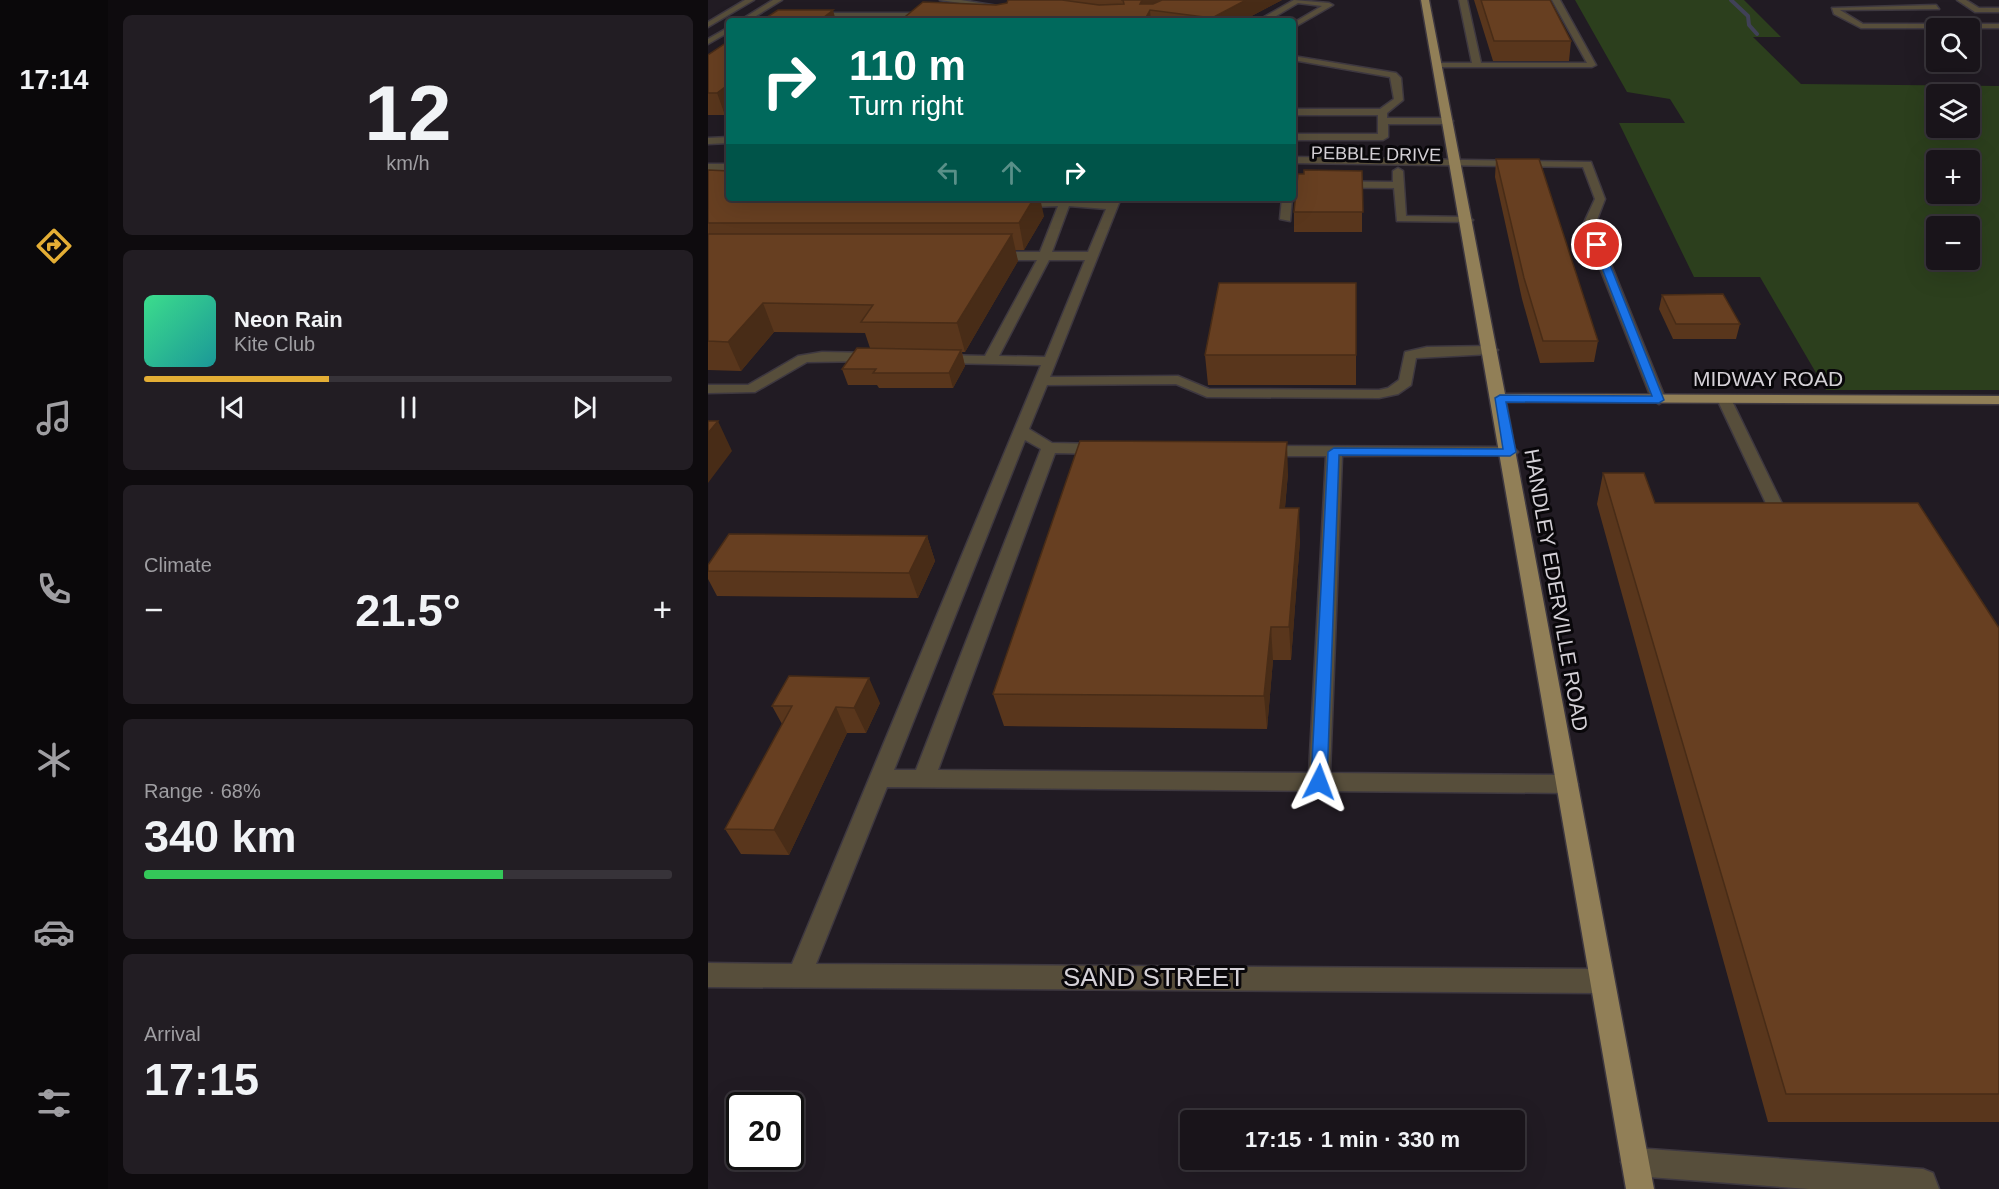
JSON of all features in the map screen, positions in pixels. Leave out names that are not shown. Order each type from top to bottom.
[{"type":"main road","name":"HANDLEY EDERVILLE ROAD","points":[[1425,0],[1510,452],[1600,981],[1637,1175]]},
{"type":"main road","name":"MIDWAY ROAD","points":[[1500,398],[1725,401],[1999,400]]},
{"type":"street","points":[[708,25],[750,0]]},
{"type":"street","points":[[748,18],[778,0]]},
{"type":"street","points":[[944,0],[1015,8]]},
{"type":"street","points":[[1289,0],[1329,5],[1296,22]]},
{"type":"street","points":[[1279,18],[1268,17],[1298,0]]},
{"type":"street","points":[[1463,0],[1478,65]]},
{"type":"street","points":[[1438,65],[1592,65],[1556,0]]},
{"type":"street","points":[[1925,0],[1946,13]]},
{"type":"street","points":[[1961,0],[1978,10],[1999,10]]},
{"type":"street","points":[[1993,0],[1999,3]]},
{"type":"street","points":[[1926,26],[1861,26],[1837,12],[1836,8],[1936,7]]},
{"type":"street","points":[[813,16],[897,18],[940,15]]},
{"type":"street","points":[[1980,26],[1999,26]]},
{"type":"street","points":[[708,31],[726,30]]},
{"type":"street","points":[[708,42],[726,31]]},
{"type":"street","points":[[708,36],[717,36]]},
{"type":"street","points":[[1296,59],[1393,75],[1397,78],[1399,100],[1382,117],[1383,137],[1296,137]]},
{"type":"street","points":[[1296,112],[1448,121]]},
{"type":"street","points":[[708,141],[726,140]]},
{"type":"street","name":"PEBBLE DRIVE","points":[[1296,160],[1398,171],[1457,166]]},
{"type":"street","points":[[1457,166],[1587,164],[1600,199],[1589,225],[1659,400]]},
{"type":"street","name":"PEBBLE DRIVE","points":[[1296,170],[1349,165],[1457,166]]},
{"type":"street","points":[[708,167],[726,167]]},
{"type":"street","points":[[1398,171],[1401,219],[1467,220]]},
{"type":"street","points":[[1296,184],[1399,184]]},
{"type":"street","points":[[1026,201],[1042,205],[1063,201]]},
{"type":"street","points":[[990,360],[1045,256],[1068,201]]},
{"type":"street","points":[[800,974],[1114,202],[1091,201]]},
{"type":"street","points":[[1286,219],[1287,201]]},
{"type":"street","points":[[975,256],[1093,256]]},
{"type":"street","points":[[1042,381],[1178,380],[1207,393],[1379,394],[1393,392],[1406,382],[1410,355],[1427,351],[1491,350]]},
{"type":"street","points":[[708,388],[750,389],[768,381],[803,359],[822,356],[894,358]]},
{"type":"street","points":[[930,358],[1050,361]]},
{"type":"street","points":[[1725,401],[1779,514]]},
{"type":"street","points":[[1022,431],[1049,448],[1120,449]]},
{"type":"street","points":[[924,778],[1049,448]]},
{"type":"street","points":[[1251,451],[1510,452]]},
{"type":"street","points":[[1319,782],[1334,452]]},
{"type":"street","points":[[880,778],[1567,784]]},
{"type":"street","name":"SAND STREET","points":[[708,975],[1600,981]]},
{"type":"street","points":[[1637,1175],[1923,1183],[1925,1189]]},
{"type":"green space","points":[[1575,0],[1744,0],[1781,37],[1753,37],[1801,84],[1926,85],[1926,138],[1980,138],[1980,86],[1999,86],[1999,390],[1826,390],[1760,277],[1694,277],[1619,123],[1685,123],[1670,99],[1627,92]]},
{"type":"building","points":[[1008,0],[1062,0],[1099,5],[1124,4],[1123,0],[1142,0],[1140,4],[1153,4],[1162,0],[1246,0],[1212,18],[1150,10],[1146,18],[904,18],[923,2],[996,5],[1007,3]]},
{"type":"building","points":[[1481,0],[1550,0],[1571,41],[1494,41]]},
{"type":"building","points":[[778,10],[833,10],[823,18],[766,18]]},
{"type":"building","points":[[726,43],[726,86],[717,93],[708,93],[708,55]]},
{"type":"building","points":[[1496,159],[1539,159],[1598,341],[1543,341],[1524,278]]},
{"type":"building","points":[[708,170],[726,171],[726,201],[1032,201],[1019,223],[708,223]]},
{"type":"building","points":[[1304,170],[1362,171],[1363,212],[1294,212],[1298,174],[1304,174]]},
{"type":"building","points":[[708,234],[1012,234],[957,323],[861,322],[873,305],[763,303],[728,342],[708,341]]},
{"type":"building","points":[[1219,283],[1356,283],[1356,355],[1205,355]]},
{"type":"building","points":[[1723,294],[1740,324],[1676,324],[1662,295]]},
{"type":"building","points":[[857,348],[961,350],[949,373],[873,373],[876,369],[842,369]]},
{"type":"building","points":[[708,421],[718,421],[708,433]]},
{"type":"building","points":[[1080,441],[1287,442],[1280,508],[1299,508],[1289,627],[1271,627],[1264,696],[993,694]]},
{"type":"building","points":[[1603,473],[1644,473],[1655,503],[1918,503],[1999,628],[1999,1094],[1786,1094]]},
{"type":"building","points":[[729,534],[927,536],[909,573],[708,571],[708,565]]},
{"type":"building","points":[[789,676],[869,678],[854,708],[836,707],[774,830],[725,829],[792,706],[772,706]]},
{"type":"waterway","points":[[1731,0],[1748,16],[1749,25],[1757,34]]},
{"type":"route","points":[[1319,782],[1334,452],[1510,452],[1500,398],[1659,400],[1597,245]]}]
